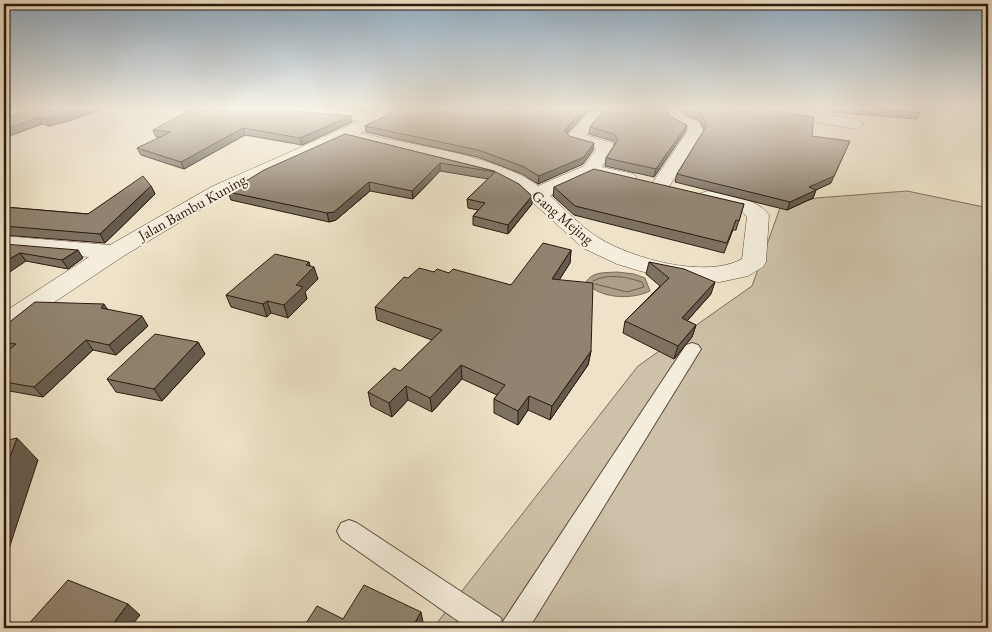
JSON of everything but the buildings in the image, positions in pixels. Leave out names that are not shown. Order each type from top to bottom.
[{"type":"street","name":"Jalan Bambu Kuning","points":[[4,326],[28,307],[114,252],[218,191],[333,138]]},
{"type":"street","name":"Gang Mejing","points":[[362,138],[492,169],[513,178],[537,194],[592,243],[632,260],[680,272],[704,274],[736,272],[748,268],[754,262],[758,215],[755,210],[660,186]]},
{"type":"street","points":[[537,194],[591,170],[606,146],[580,138]]},
{"type":"street","points":[[591,170],[660,186],[691,138]]},
{"type":"street","points":[[4,243],[114,252]]},
{"type":"lane","points":[[514,628],[692,349]]},
{"type":"lane","points":[[349,531],[492,628]]},
{"type":"shaded area","points":[[907,191],[984,207],[988,210],[988,628],[433,628],[638,366],[752,286],[780,208],[816,198]]},
{"type":"water","points":[[617,272],[634,274],[645,278],[650,291],[625,297],[607,295],[592,288],[586,282],[596,274]]}]
